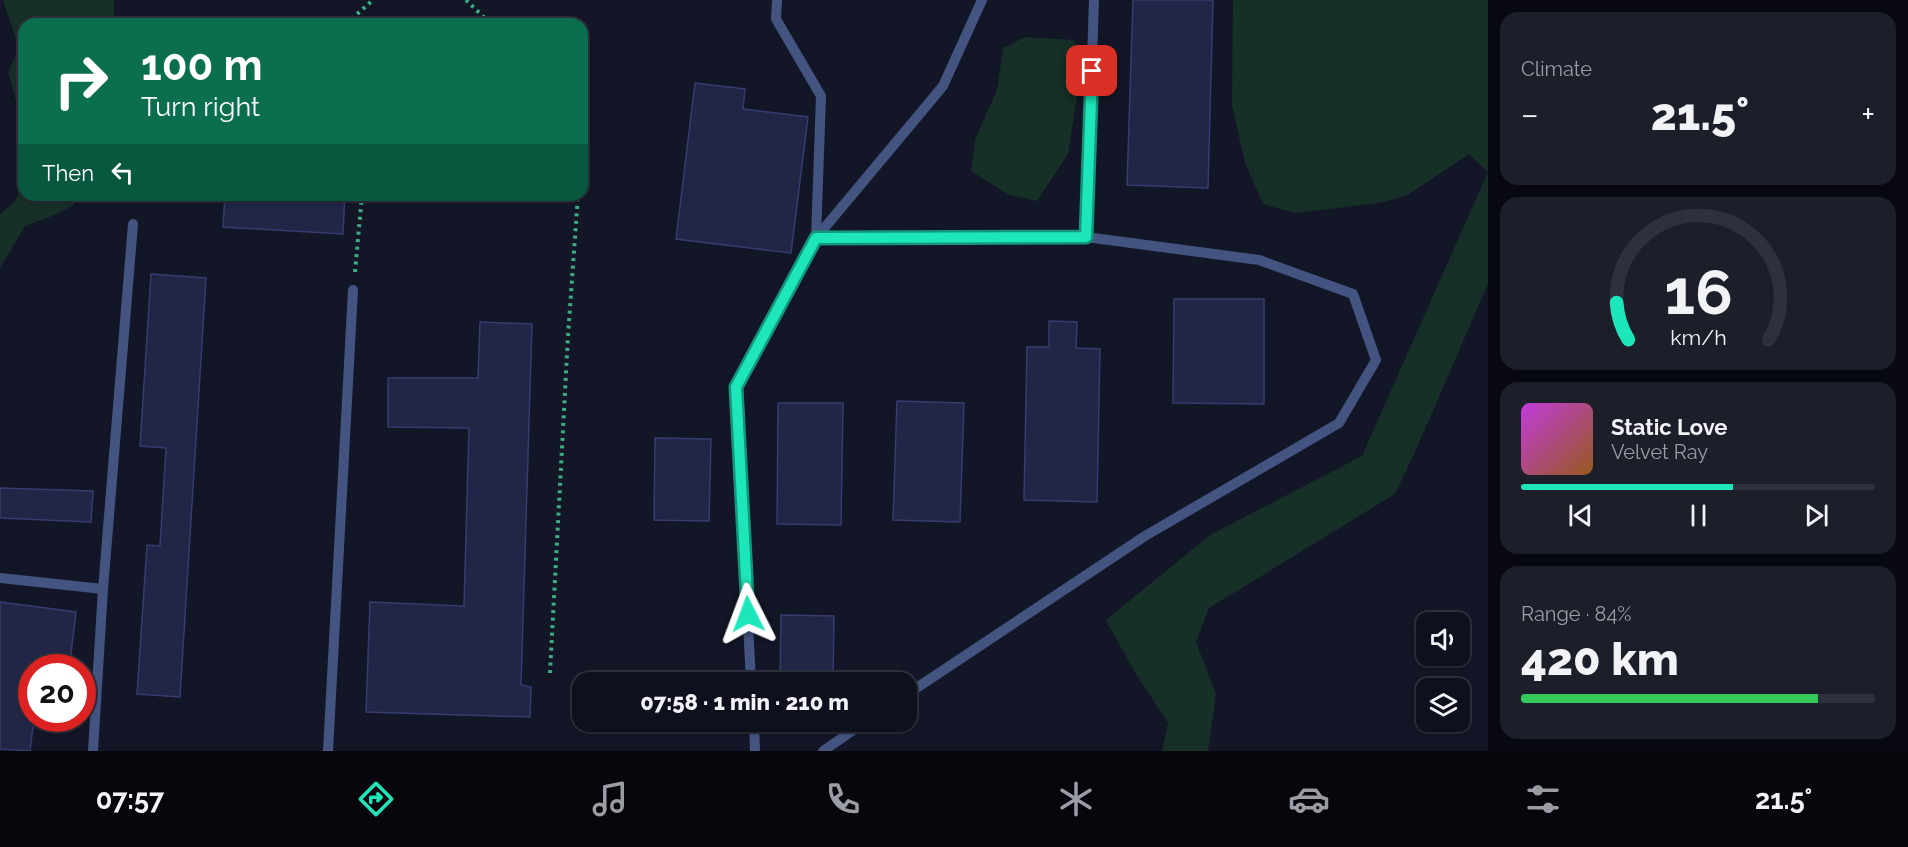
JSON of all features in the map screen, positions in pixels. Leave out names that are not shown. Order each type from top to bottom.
[{"type":"lane","points":[[777,0],[776,19],[821,96],[816,238]]},
{"type":"lane","points":[[751,672],[736,387],[816,238],[944,86],[982,0]]},
{"type":"lane","points":[[1086,237],[1094,0]]},
{"type":"lane","points":[[93,751],[103,589],[133,224]]},
{"type":"lane","points":[[816,238],[1086,237],[1259,260],[1353,294],[1376,360],[1339,423],[1145,536],[917,687]]},
{"type":"lane","points":[[328,751],[353,290]]},
{"type":"lane","points":[[0,578],[103,589]]},
{"type":"lane","points":[[754,732],[755,751]]},
{"type":"lane","points":[[823,751],[851,732]]},
{"type":"path","points":[[353,18],[373,0]]},
{"type":"path","points":[[466,0],[485,18]]},
{"type":"path","points":[[353,290],[361,201]]},
{"type":"path","points":[[550,674],[578,201]]},
{"type":"green space","points":[[3,0],[114,0],[114,18],[18,18],[18,45]]},
{"type":"green space","points":[[1233,0],[1488,0],[1488,172],[1469,154],[1406,196],[1378,203],[1296,213],[1263,204],[1245,163],[1232,105]]},
{"type":"green space","points":[[1025,37],[1074,40],[1083,58],[1068,154],[1037,201],[1009,195],[971,171],[976,137],[997,90],[1003,48]]},
{"type":"green space","points":[[18,50],[18,108],[8,72]]},
{"type":"green space","points":[[1488,172],[1488,284],[1395,494],[1209,608],[1196,642],[1216,694],[1208,751],[1162,751],[1168,723],[1134,671],[1106,620],[1210,535],[1362,456]]},
{"type":"green space","points":[[18,194],[18,201],[75,201],[74,205],[57,214],[25,226],[0,268],[0,214],[15,201]]},
{"type":"building","points":[[1133,0],[1213,0],[1208,188],[1127,185]]},
{"type":"building","points":[[695,83],[745,89],[743,109],[808,117],[791,253],[676,239]]},
{"type":"building","points":[[225,201],[345,201],[343,234],[223,227]]},
{"type":"building","points":[[151,274],[206,278],[180,697],[137,694],[147,545],[160,546],[166,448],[140,446]]},
{"type":"building","points":[[1174,299],[1264,299],[1264,404],[1173,403]]},
{"type":"building","points":[[1049,321],[1077,322],[1076,348],[1100,349],[1097,502],[1024,500],[1027,347],[1049,347]]},
{"type":"building","points":[[480,322],[532,324],[521,685],[531,687],[530,717],[366,712],[370,602],[464,606],[469,428],[388,427],[388,378],[478,378]]},
{"type":"building","points":[[897,401],[964,403],[960,522],[893,520]]},
{"type":"building","points":[[778,403],[843,403],[841,525],[777,524]]},
{"type":"building","points":[[655,438],[711,439],[709,521],[654,520]]},
{"type":"building","points":[[0,488],[93,491],[91,522],[0,518]]},
{"type":"building","points":[[0,602],[76,612],[71,654],[18,654],[18,732],[32,732],[30,751],[0,749]]},
{"type":"building","points":[[781,615],[834,616],[833,672],[780,672]]},
{"type":"route","points":[[748,614],[736,387],[816,238],[1086,237],[1092,71]]}]
